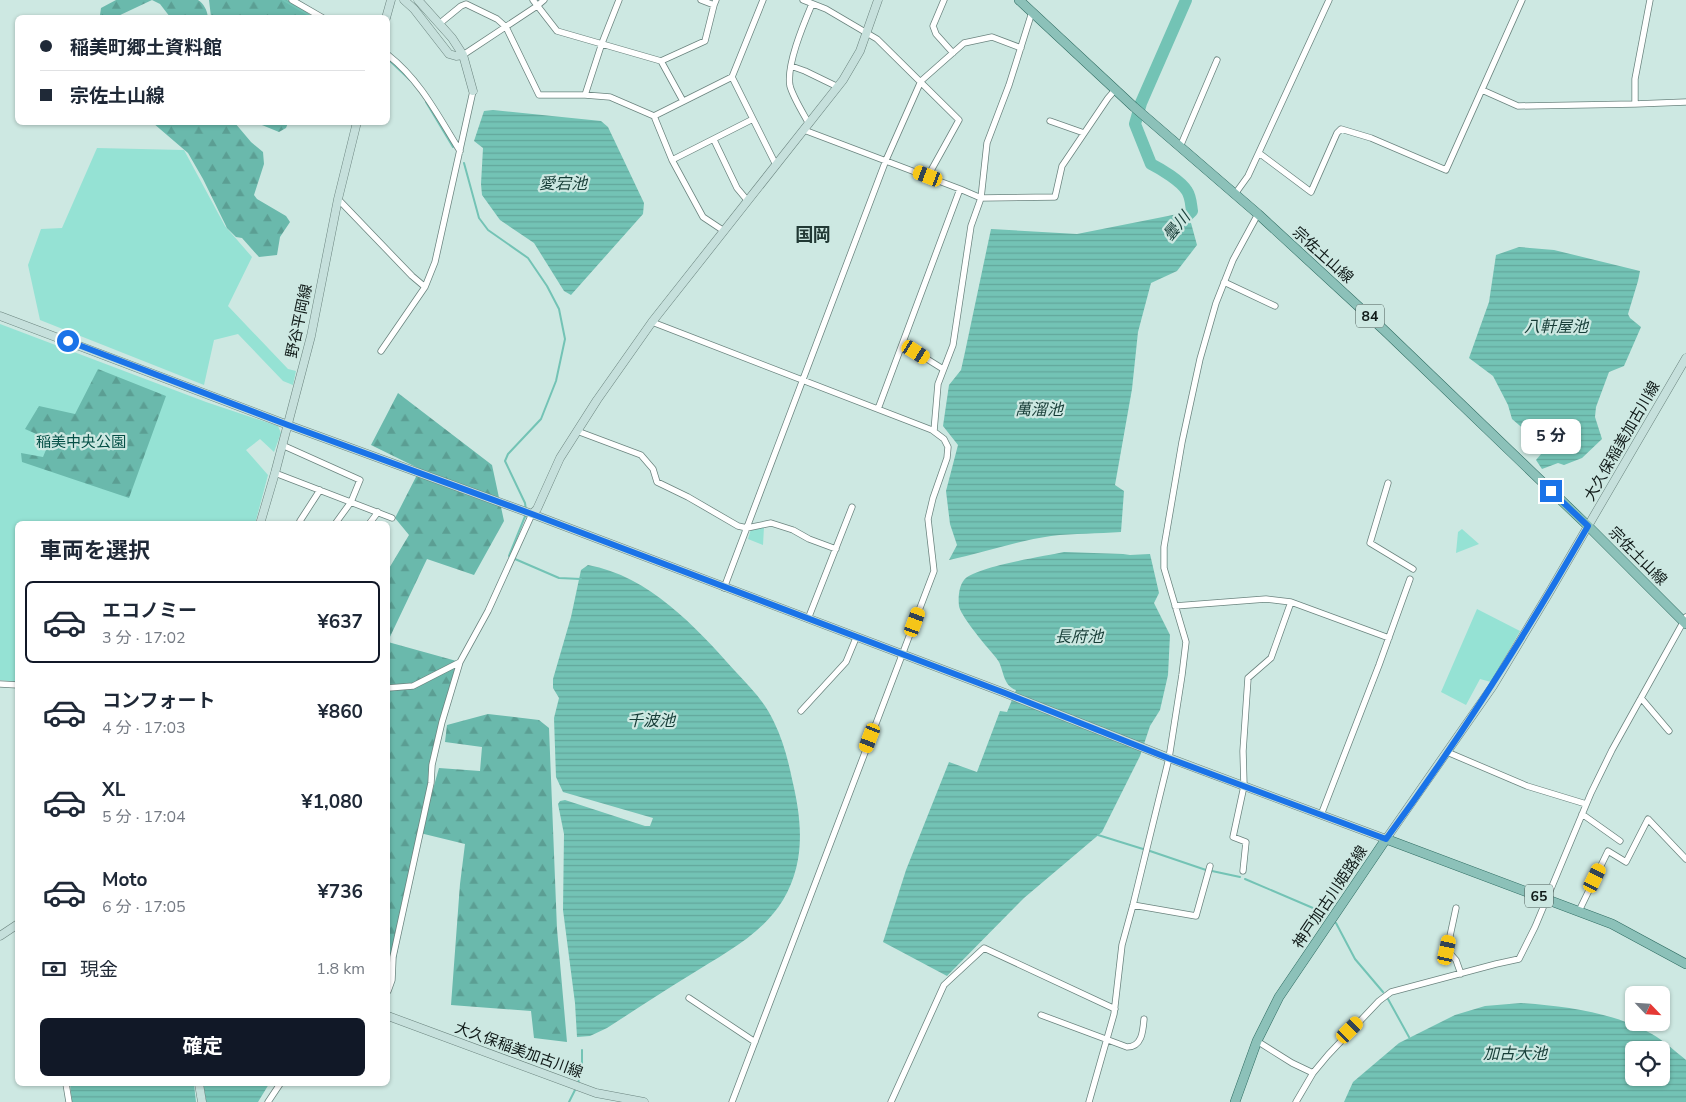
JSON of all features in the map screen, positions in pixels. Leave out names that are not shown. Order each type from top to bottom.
[{"type":"main road","name":"宗佐土山線","points":[[1018,0],[1134,108],[1258,214],[1384,330],[1685,621]]},
{"type":"main road","name":"神戸加古川姫路線","points":[[1235,1102],[1257,1041],[1279,997],[1386,839],[1612,924],[1686,963]]},
{"type":"street","points":[[292,0],[318,15]]},
{"type":"street","points":[[387,15],[391,0]]},
{"type":"street","points":[[404,0],[414,9],[449,54],[456,56],[464,55],[538,6],[544,0]]},
{"type":"street","points":[[381,351],[425,287],[435,262],[473,92],[464,55],[452,38],[418,0]]},
{"type":"street","points":[[532,0],[557,32],[661,61],[705,41],[715,2],[701,0]]},
{"type":"street","points":[[585,95],[602,43],[619,0]]},
{"type":"street","points":[[654,116],[732,77],[763,0]]},
{"type":"street","points":[[803,0],[826,9],[877,39],[959,120],[928,176]]},
{"type":"street","points":[[390,986],[393,957],[429,792],[432,765],[449,694],[460,662],[488,611],[532,514],[538,509],[560,458],[577,430],[652,322],[852,67],[867,33],[878,0]]},
{"type":"street","points":[[944,0],[933,26],[936,34],[953,53]]},
{"type":"street","points":[[1235,194],[1248,176],[1329,0]]},
{"type":"street","points":[[1259,152],[1311,192],[1337,133],[1341,129],[1371,138],[1446,170],[1522,0]]},
{"type":"street","points":[[1635,104],[1635,79],[1650,0]]},
{"type":"street","points":[[439,24],[466,4],[497,19],[506,27],[539,96],[585,95],[610,97],[654,116],[672,160],[703,217],[724,231]]},
{"type":"street","points":[[812,4],[797,42],[790,85],[806,127],[980,198],[1055,197],[1062,166],[1115,90]]},
{"type":"street","points":[[934,431],[938,384],[952,345],[970,242],[971,226],[980,198],[987,143],[1032,12]]},
{"type":"street","points":[[724,588],[886,160],[921,81],[964,43],[992,37],[1021,48]]},
{"type":"street","points":[[390,57],[404,68],[418,84],[460,152]]},
{"type":"street","points":[[1180,147],[1217,60]]},
{"type":"street","points":[[661,61],[683,101]]},
{"type":"street","points":[[792,66],[805,70],[838,87]]},
{"type":"street","points":[[732,77],[776,165]]},
{"type":"street","points":[[1482,90],[1518,106],[1686,102]]},
{"type":"street","points":[[672,160],[753,119]]},
{"type":"street","points":[[1050,121],[1084,133]]},
{"type":"street","name":"野谷平岡線","points":[[261,521],[288,425],[310,336],[338,200],[356,125]]},
{"type":"street","points":[[714,140],[737,188],[748,200]]},
{"type":"street","points":[[878,409],[960,189]]},
{"type":"street","points":[[338,200],[425,287]]},
{"type":"street","points":[[1089,1102],[1108,1041],[1115,1009],[1122,945],[1168,758],[1182,675],[1186,642],[1164,568],[1166,530],[1182,442],[1200,359],[1224,282],[1233,260],[1258,214]]},
{"type":"street","points":[[1224,282],[1275,306]]},
{"type":"street","points":[[0,316],[288,425],[532,514],[902,656],[1005,693],[1168,758],[1386,839]]},
{"type":"street","points":[[652,322],[934,431],[944,439],[948,447],[947,458],[928,519],[934,571],[732,1102]]},
{"type":"street","points":[[903,344],[943,369]]},
{"type":"street","name":"大久保稲美加古川線","points":[[1386,839],[1493,686],[1686,358]]},
{"type":"street","points":[[577,430],[641,455],[653,469],[657,482],[688,497],[738,526],[747,528],[771,523],[793,530],[809,539],[836,549]]},
{"type":"street","points":[[282,445],[360,480],[351,502],[337,521]]},
{"type":"street","points":[[275,473],[392,518]]},
{"type":"street","points":[[1388,483],[1370,543],[1413,569]]},
{"type":"street","points":[[300,521],[320,490]]},
{"type":"street","points":[[808,619],[852,507]]},
{"type":"street","points":[[371,521],[378,512]]},
{"type":"street","points":[[1321,816],[1410,579]]},
{"type":"street","points":[[1176,606],[1266,599],[1291,602],[1389,638]]},
{"type":"street","points":[[1243,872],[1246,842],[1233,837],[1244,786],[1243,751],[1248,678],[1271,658],[1291,602]]},
{"type":"street","points":[[1296,1102],[1313,1073],[1350,1030],[1379,1001],[1391,992],[1519,959],[1535,927],[1586,804],[1612,750],[1685,621]]},
{"type":"street","points":[[801,711],[846,662],[856,638]]},
{"type":"street","points":[[390,688],[413,686],[460,662]]},
{"type":"street","points":[[0,684],[15,686]]},
{"type":"street","points":[[1641,698],[1670,731]]},
{"type":"street","points":[[1447,752],[1527,786],[1586,804]]},
{"type":"street","points":[[1582,814],[1600,831],[1620,841]]},
{"type":"street","points":[[1579,911],[1608,851],[1626,862],[1648,820],[1685,856]]},
{"type":"street","points":[[1133,905],[1196,916],[1210,866]]},
{"type":"street","points":[[1456,908],[1447,950],[1456,960],[1460,974]]},
{"type":"street","points":[[0,936],[15,926]]},
{"type":"street","points":[[891,1102],[944,985],[984,948],[1115,1009]]},
{"type":"street","points":[[689,998],[755,1042]]},
{"type":"street","points":[[1041,1015],[1127,1047],[1132,1047],[1139,1042],[1143,1033],[1144,1020]]},
{"type":"street","name":"大久保稲美加古川線","points":[[390,1017],[596,1093],[644,1102]]},
{"type":"street","points":[[1257,1041],[1313,1073]]},
{"type":"street","points":[[66,1086],[69,1102]]},
{"type":"street","points":[[199,1086],[202,1102]]},
{"type":"street","points":[[268,1102],[279,1086]]},
{"type":"green space","points":[[116,0],[152,0],[120,15],[100,15],[101,8]]},
{"type":"green space","points":[[152,0],[198,0],[205,7],[208,15],[168,15],[160,4]]},
{"type":"green space","points":[[209,0],[287,0],[299,5],[310,15],[211,15]]},
{"type":"green space","points":[[155,125],[237,125],[251,142],[263,152],[264,164],[254,195],[257,199],[286,216],[290,222],[280,237],[277,255],[259,257],[242,238],[236,237],[227,228],[188,153]]},
{"type":"green space","points":[[262,125],[287,125],[286,128],[279,132]]},
{"type":"green space","points":[[97,148],[184,150],[225,226],[252,257],[228,306],[288,369],[296,371],[293,385],[283,381],[238,334],[214,340],[204,385],[40,320],[28,265],[41,229],[62,228]]},
{"type":"green space","name":"稲美中央公園","points":[[0,324],[206,402],[278,426],[281,433],[274,452],[260,439],[246,450],[268,475],[256,521],[15,521],[15,682],[0,680]]},
{"type":"green space","points":[[98,369],[166,396],[129,498],[22,462],[21,453],[43,457],[50,440],[25,429],[39,406],[75,414]]},
{"type":"green space","points":[[398,393],[492,465],[504,521],[474,575],[427,559],[390,637],[390,567],[409,535],[395,518],[420,469],[371,445]]},
{"type":"green space","points":[[764,527],[763,545],[748,539],[751,529]]},
{"type":"green space","points":[[1462,529],[1479,544],[1456,553],[1458,532]]},
{"type":"green space","points":[[1477,609],[1520,631],[1491,682],[1480,679],[1466,705],[1441,692]]},
{"type":"green space","points":[[390,643],[460,662],[439,735],[422,828],[439,768],[480,771],[482,747],[445,742],[447,725],[488,714],[539,720],[549,728],[557,929],[567,1042],[534,1038],[531,1011],[451,1005],[460,884],[465,844],[420,833],[392,980],[390,978]]},
{"type":"water","name":"愛宕池","points":[[493,110],[601,121],[608,127],[644,203],[643,214],[571,295],[564,291],[534,243],[500,220],[482,195],[483,148],[474,141],[484,111]]},
{"type":"water","name":"萬溜池","points":[[1188,212],[1197,245],[1177,271],[1151,283],[1138,332],[1132,389],[1115,485],[1124,491],[1121,532],[1051,536],[949,560],[957,545],[950,524],[946,491],[958,445],[943,426],[949,385],[961,370],[991,229],[1077,234]]},
{"type":"water","name":"八軒屋池","points":[[1519,247],[1554,250],[1640,271],[1628,314],[1641,327],[1624,366],[1609,372],[1596,407],[1595,417],[1602,439],[1582,458],[1564,465],[1558,463],[1542,469],[1536,460],[1546,448],[1512,419],[1508,405],[1493,376],[1469,358],[1489,302],[1496,255]]},
{"type":"water","name":"長府池","points":[[1064,552],[1150,554],[1159,593],[1154,603],[1170,635],[1168,675],[1160,710],[1150,726],[1140,756],[1102,832],[1024,898],[947,976],[883,942],[906,870],[949,762],[977,772],[1000,711],[1007,712],[1016,690],[1009,685],[998,660],[960,610],[960,589],[964,580],[970,575],[995,566]]},
{"type":"water","name":"千波池","points":[[588,565],[610,571],[631,580],[670,606],[704,637],[762,701],[777,729],[787,757],[798,810],[800,841],[796,871],[783,900],[764,924],[753,934],[607,1028],[590,1036],[577,1037],[575,1003],[563,910],[564,834],[558,804],[560,801],[565,800],[645,826],[650,826],[653,818],[563,792],[556,777],[554,718],[559,698],[553,688],[553,679],[571,617],[581,570]]},
{"type":"water","name":"加古大池","points":[[1521,1003],[1588,1011],[1625,1022],[1625,1031],[1646,1031],[1662,1041],[1625,1041],[1625,1086],[1670,1086],[1670,1047],[1686,1060],[1686,1102],[1344,1102],[1353,1082],[1399,1043],[1455,1015],[1485,1006]]},
{"type":"water","points":[[70,1086],[194,1086],[196,1102],[72,1102]]},
{"type":"water","points":[[203,1086],[268,1086],[258,1102],[206,1102]]},
{"type":"waterway","points":[[283,0],[309,15]]},
{"type":"waterway","name":"曇川","points":[[1177,226],[1192,211],[1188,193],[1176,179],[1151,164],[1135,124],[1141,103],[1186,0]]},
{"type":"waterway","points":[[390,61],[410,80]]},
{"type":"waterway","points":[[426,102],[453,147]]},
{"type":"waterway","points":[[464,163],[479,218],[488,230],[528,258],[547,286],[559,309],[565,339],[556,381],[541,419],[508,454],[505,461],[525,503],[526,510]]},
{"type":"waterway","points":[[509,556],[526,514]]},
{"type":"waterway","points":[[515,559],[559,578],[581,579]]},
{"type":"waterway","points":[[1098,835],[1143,849]]},
{"type":"waterway","points":[[1150,851],[1206,870]]},
{"type":"waterway","points":[[1212,871],[1240,877]]},
{"type":"waterway","points":[[1245,879],[1327,914]]},
{"type":"waterway","points":[[1336,923],[1355,959],[1383,992]]},
{"type":"waterway","points":[[1388,999],[1409,1037]]},
{"type":"waterway","points":[[578,1084],[582,1067],[582,1050]]},
{"type":"waterway","points":[[569,1102],[576,1088]]},
{"type":"district","name":"国岡","points":[[813,235]]},
{"type":"route","points":[[68,341],[204,394],[532,514],[902,656],[1005,693],[1168,758],[1386,839],[1493,686],[1588,526],[1551,491]]}]
